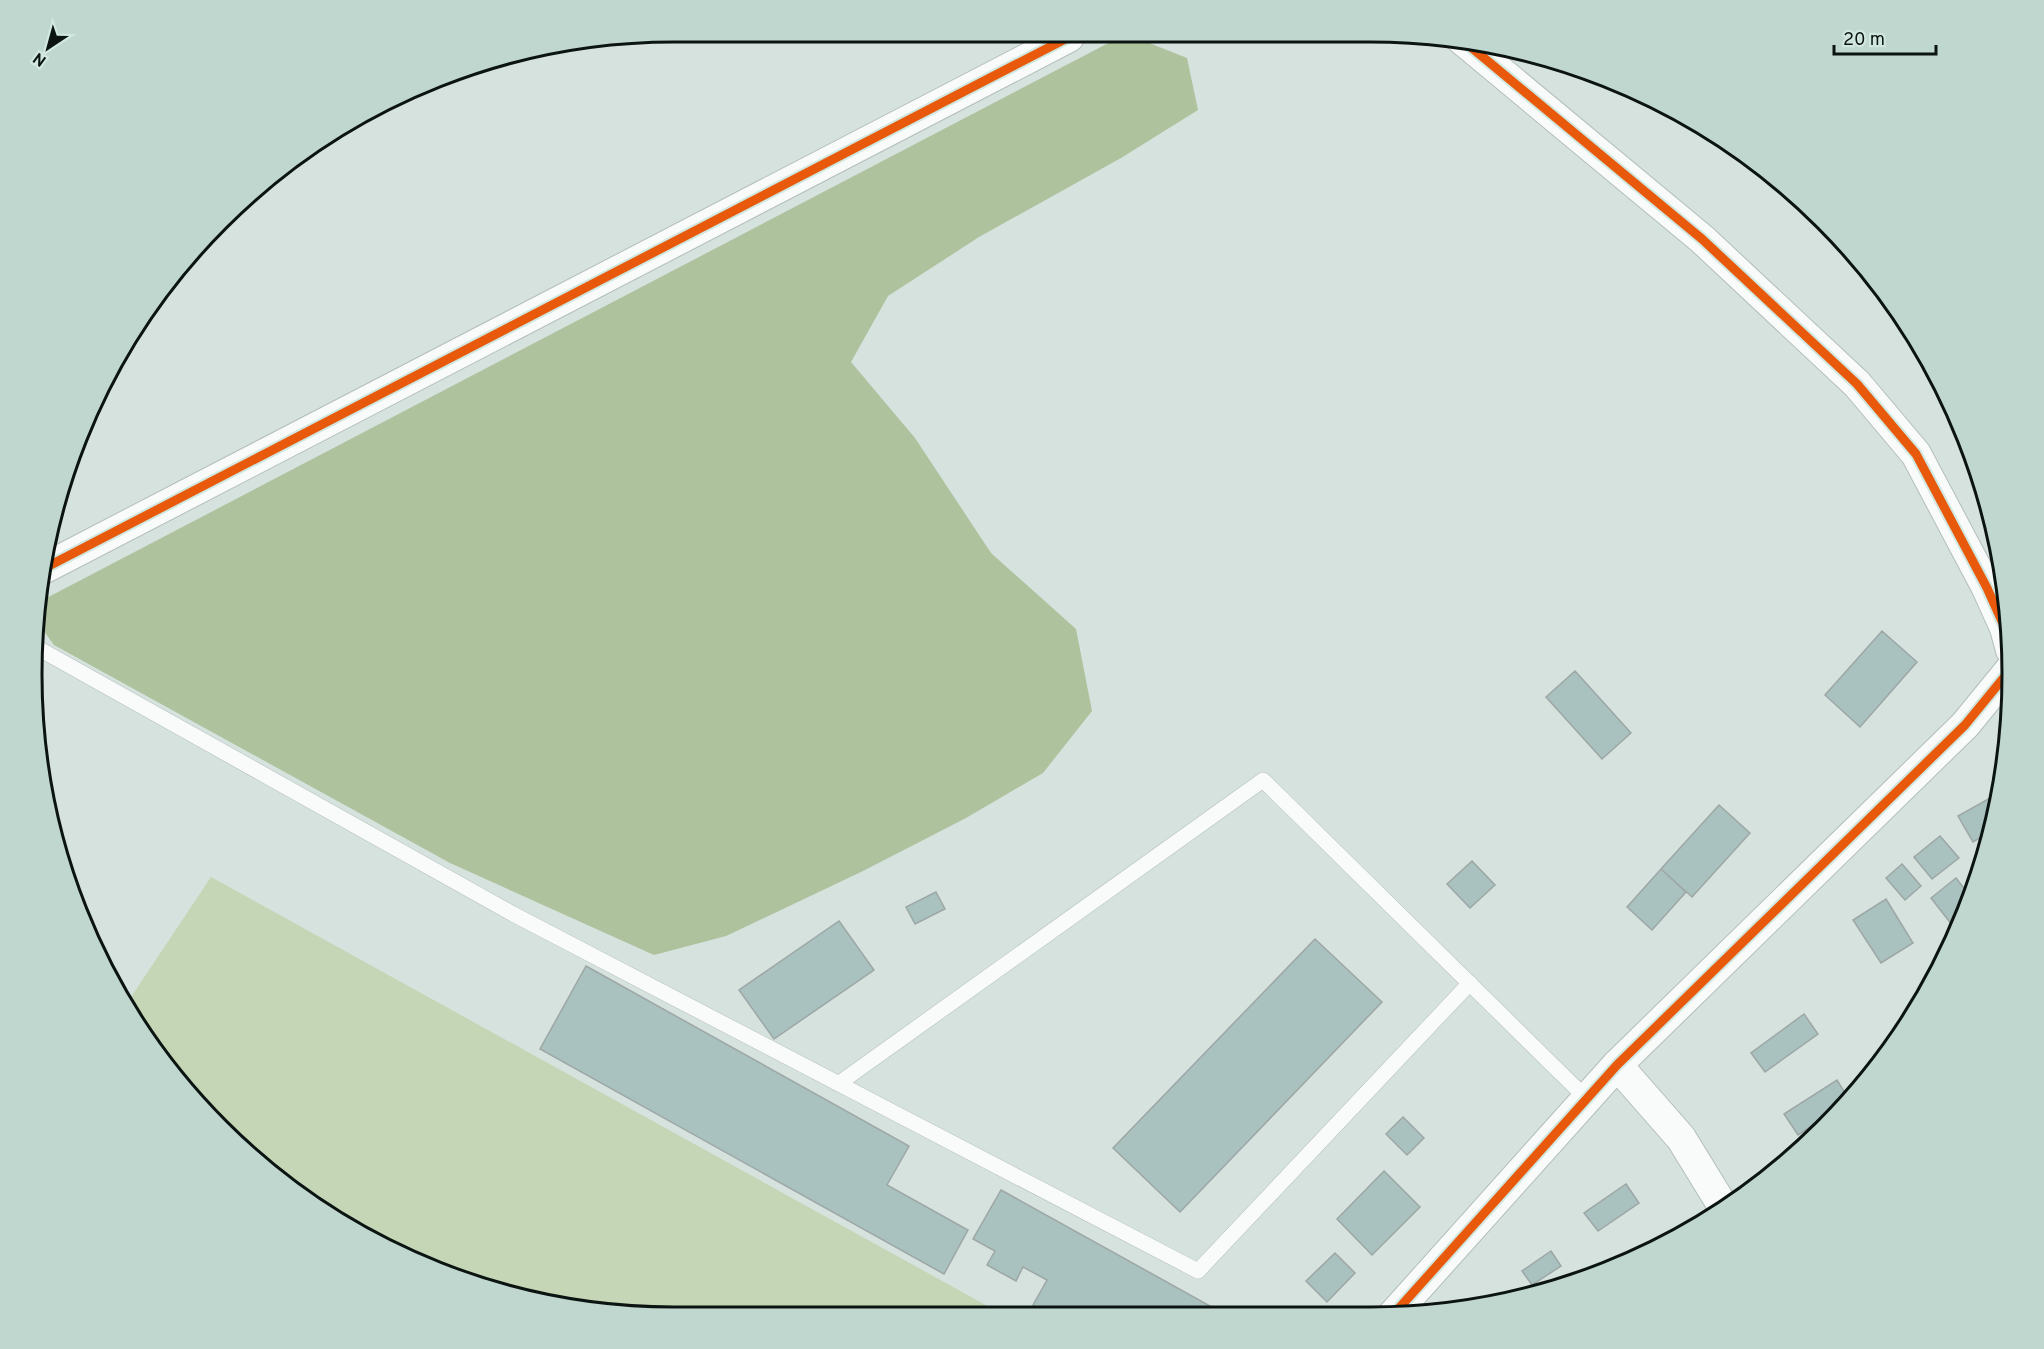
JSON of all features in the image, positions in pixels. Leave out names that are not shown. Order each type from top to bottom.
[{"type":"street","points":[[52,564],[1059,42]]},
{"type":"street","points":[[1476,51],[1702,239],[1857,384],[1916,454],[1999,615]]},
{"type":"street","points":[[1401,1306],[1617,1065],[1965,725],[2002,680]]},
{"type":"street","points":[[1617,1065],[1681,1138],[1720,1201]]},
{"type":"lane","points":[[43,651],[513,914],[1198,1271],[1470,983]]},
{"type":"lane","points":[[838,1084],[1263,780],[1587,1099]]},
{"type":"green space","points":[[1110,42],[1147,42],[1187,58],[1198,110],[1121,158],[979,237],[888,296],[851,362],[915,438],[991,553],[1076,629],[1092,711],[1043,773],[966,818],[861,872],[726,936],[654,955],[450,863],[54,645],[43,630],[46,598]]},
{"type":"green space","points":[[211,877],[989,1307],[633,1306],[551,1295],[471,1273],[432,1259],[358,1222],[289,1176],[257,1150],[199,1092],[173,1060],[131,997]]},
{"type":"building","points":[[1882,631],[1917,662],[1860,727],[1825,695]]},
{"type":"building","points":[[1575,671],[1631,733],[1602,759],[1546,697]]},
{"type":"building","points":[[1990,798],[1980,838],[1973,842],[1958,816]]},
{"type":"building","points":[[1719,805],[1750,833],[1692,897],[1661,869]]},
{"type":"building","points":[[1940,836],[1959,858],[1932,879],[1914,857]]},
{"type":"building","points":[[1472,861],[1495,885],[1470,908],[1447,884]]},
{"type":"building","points":[[1902,864],[1921,886],[1905,900],[1886,878]]},
{"type":"building","points":[[1661,869],[1686,892],[1652,930],[1627,907]]},
{"type":"building","points":[[1956,878],[1964,888],[1951,924],[1931,898]]},
{"type":"building","points":[[936,892],[945,909],[915,924],[906,907]]},
{"type":"building","points":[[1886,899],[1913,943],[1881,963],[1853,920]]},
{"type":"building","points":[[839,921],[874,970],[774,1039],[739,990]]},
{"type":"building","points":[[1315,939],[1382,1002],[1180,1212],[1113,1148]]},
{"type":"building","points":[[586,966],[909,1146],[887,1185],[968,1230],[944,1274],[540,1049]]},
{"type":"building","points":[[1804,1014],[1818,1034],[1765,1072],[1751,1053]]},
{"type":"building","points":[[1837,1080],[1845,1092],[1815,1124],[1798,1135],[1784,1114]]},
{"type":"building","points":[[1403,1117],[1424,1138],[1407,1155],[1386,1134]]},
{"type":"building","points":[[1384,1171],[1420,1207],[1372,1255],[1337,1219]]},
{"type":"building","points":[[1626,1184],[1639,1203],[1598,1231],[1584,1213]]},
{"type":"building","points":[[1001,1190],[1210,1306],[1037,1307],[1033,1305],[1047,1280],[1023,1267],[1016,1281],[987,1265],[995,1251],[973,1239]]},
{"type":"building","points":[[1551,1251],[1561,1266],[1532,1285],[1522,1271]]},
{"type":"building","points":[[1335,1253],[1355,1273],[1327,1302],[1306,1281]]},
{"type":"cycle path","points":[[52,564],[1059,42]]},
{"type":"cycle path","points":[[1476,51],[1702,239],[1857,384],[1916,454],[1999,615]]},
{"type":"cycle path","points":[[1401,1306],[1617,1065],[1965,725],[2002,680]]}]
